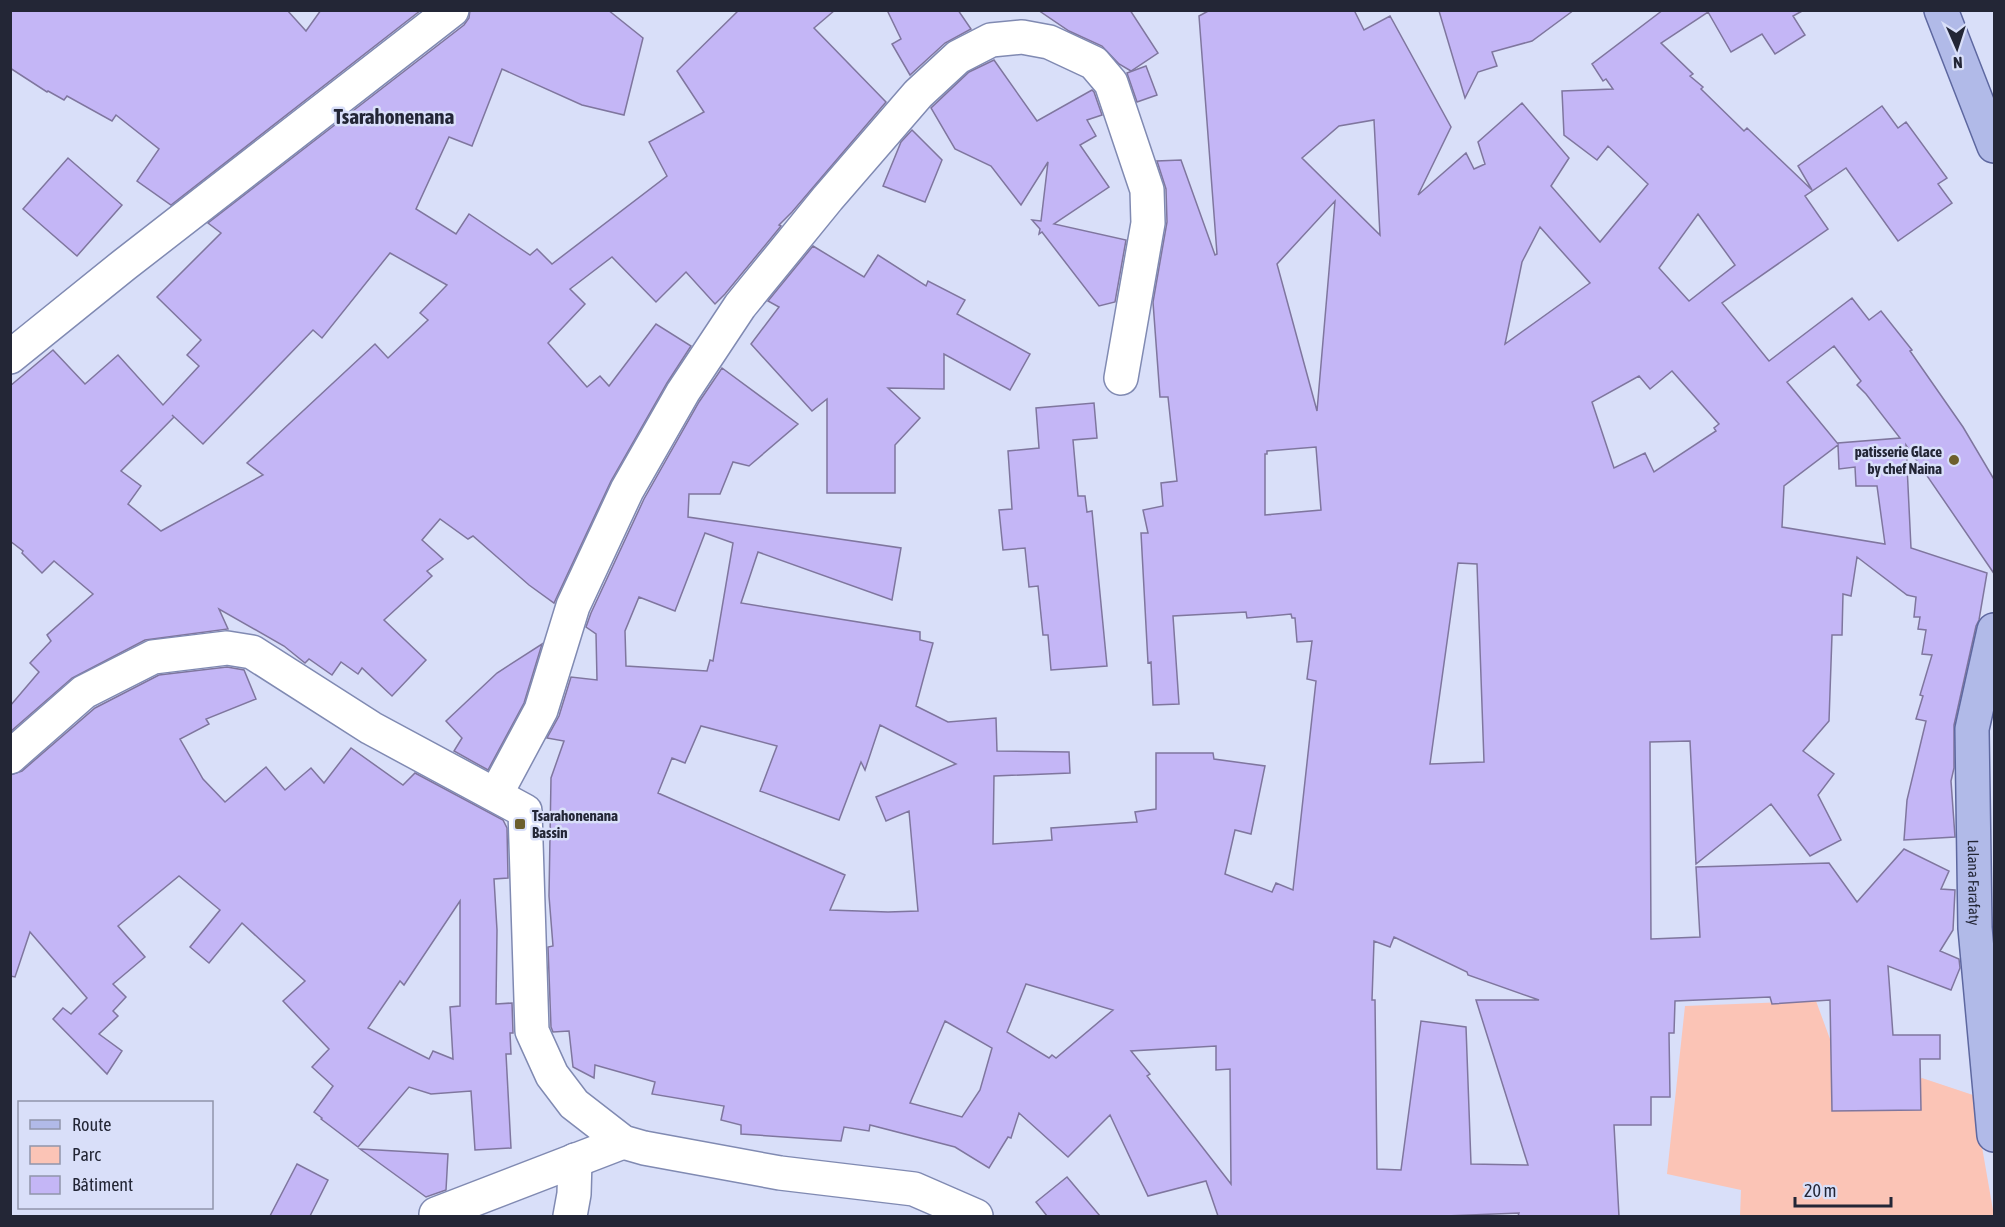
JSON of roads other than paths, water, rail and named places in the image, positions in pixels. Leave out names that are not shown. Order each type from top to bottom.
[{"type":"main road","points":[[1941,10],[1994,138]]},
{"type":"main road","name":"Lalana Farafaty","points":[[1995,630],[1972,729],[1975,928],[1995,1135]]},
{"type":"street","points":[[10,357],[452,10]]},
{"type":"street","points":[[496,794],[541,710],[573,606],[622,500],[683,392],[740,306],[828,198],[918,94],[958,57],[991,40],[1022,37],[1049,42],[1095,63],[1111,83],[1147,190],[1148,212],[1144,254],[1121,378]]},
{"type":"street","points":[[10,757],[84,692],[153,657],[227,648],[252,652],[371,728],[525,811],[532,1030],[552,1075],[574,1104],[623,1142],[644,1148],[780,1173],[914,1189],[976,1216]]},
{"type":"street","points":[[436,1214],[623,1142]]},
{"type":"street","points":[[570,1216],[574,1194],[575,1160]]},
{"type":"place","name":"patisserie Glace by chef Naina","points":[[1954,460]]},
{"type":"place","name":"Tsarahonenana Bassin","points":[[520,824]]},
{"type":"district","name":"Tsarahonenana","points":[[394,116]]}]
